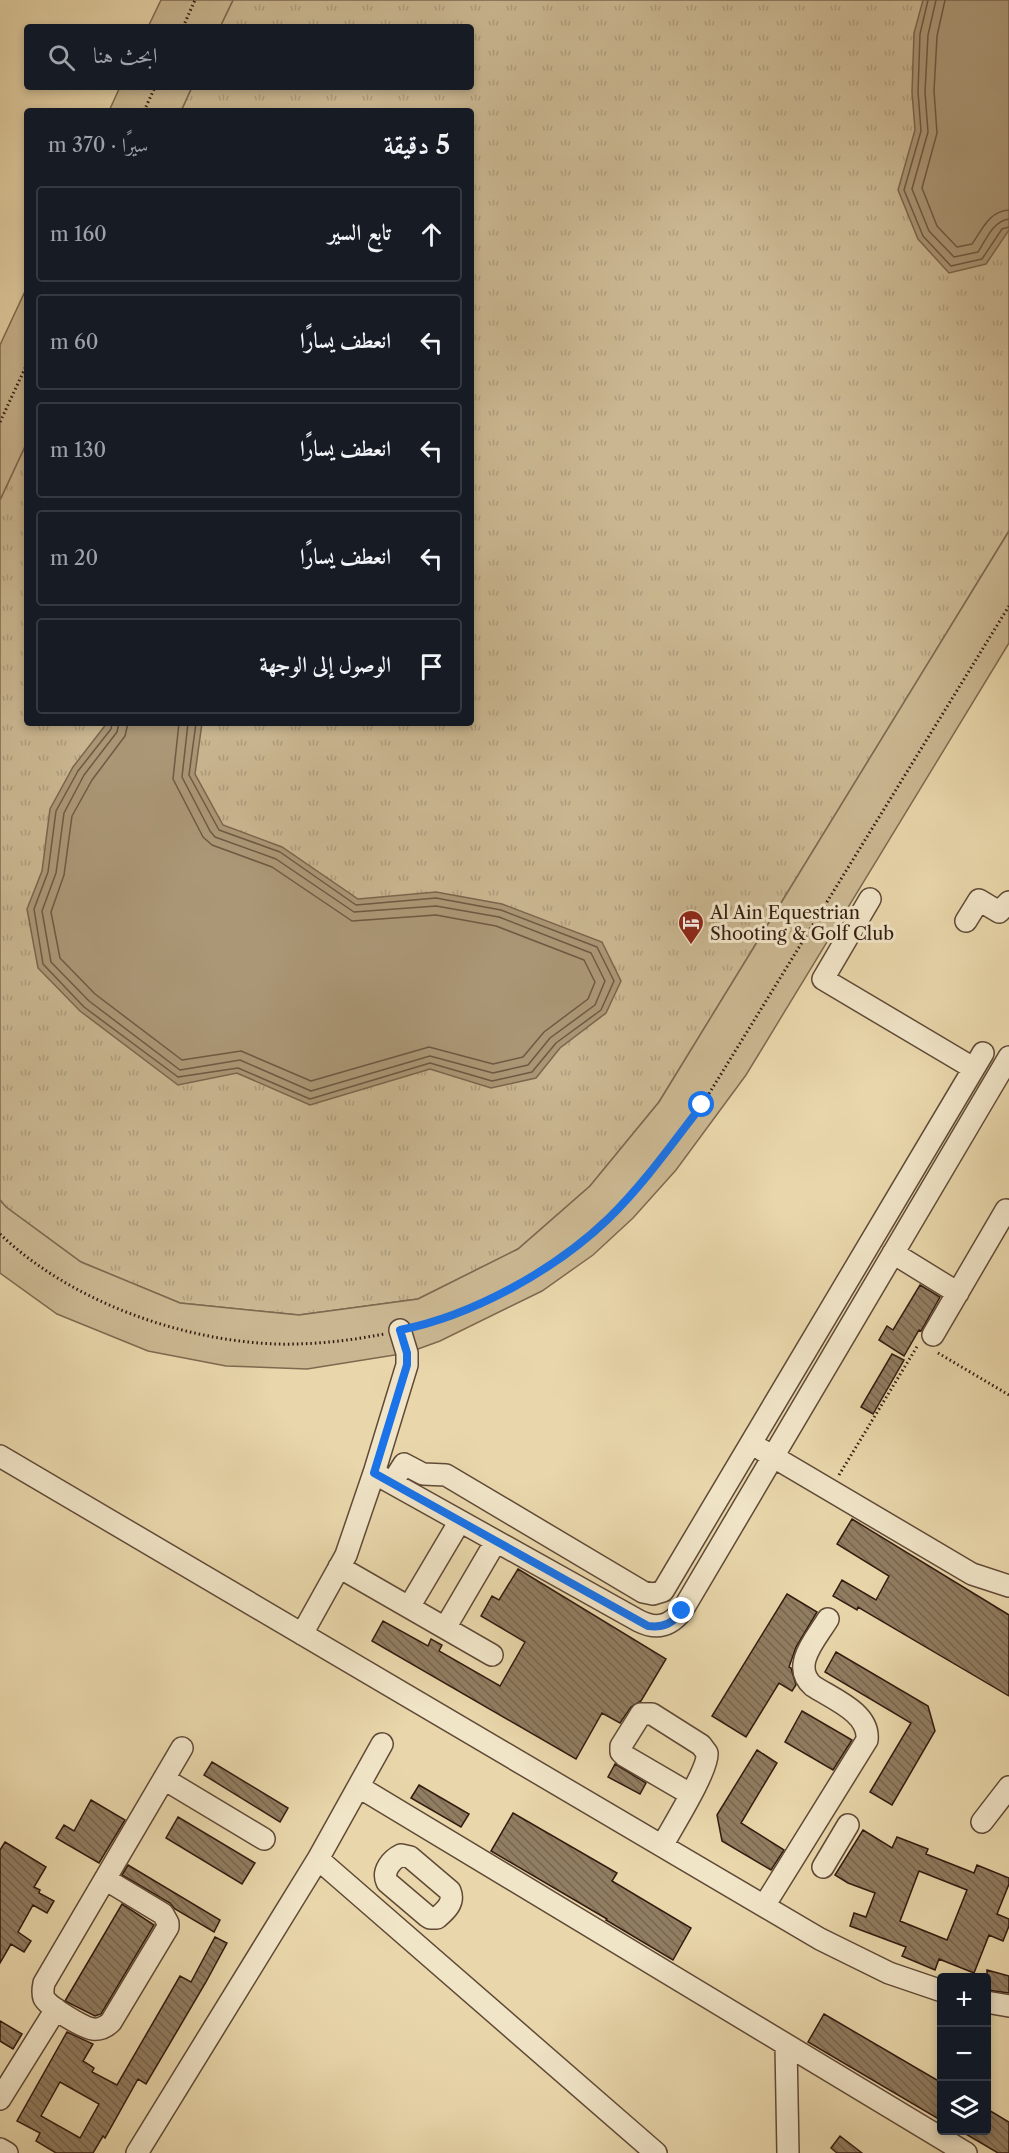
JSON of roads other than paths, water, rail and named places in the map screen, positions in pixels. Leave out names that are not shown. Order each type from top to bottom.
[{"type":"street","points":[[383,1478],[404,1464],[423,1474],[446,1476],[643,1592],[653,1594],[663,1591],[978,1060],[823,979],[870,899]]},
{"type":"street","points":[[966,921],[979,900],[999,912],[1009,902]]},
{"type":"street","points":[[383,1478],[648,1626],[658,1627],[676,1619],[1009,1057]]},
{"type":"street","points":[[931,1344],[1006,1210]]},
{"type":"street","points":[[893,1253],[958,1293]]},
{"type":"street","points":[[302,1634],[346,1555],[383,1478],[407,1365],[407,1353],[400,1330]]},
{"type":"street","points":[[752,1443],[972,1574],[1009,1586]]},
{"type":"street","points":[[0,1456],[764,1906],[854,1957],[889,1973],[937,1989]]},
{"type":"street","points":[[409,1607],[460,1521]]},
{"type":"street","points":[[445,1628],[496,1541]]},
{"type":"street","points":[[339,1567],[492,1655]]},
{"type":"street","points":[[764,1906],[867,1740],[865,1723],[859,1715],[813,1686],[803,1672],[805,1656],[828,1619]]},
{"type":"street","points":[[137,2153],[318,1859],[381,1744]]},
{"type":"street","points":[[105,1879],[163,1914],[168,1923],[167,1932],[111,2022],[100,2029],[89,2029],[56,2009],[44,1998],[44,1983],[105,1879],[164,1779],[182,1748]]},
{"type":"street","points":[[164,1779],[264,1839]]},
{"type":"street","points":[[359,1787],[966,2153]]},
{"type":"street","points":[[982,1822],[1009,1787]]},
{"type":"street","points":[[662,1846],[690,1794]]},
{"type":"street","points":[[809,1834],[828,1858],[848,1825]]},
{"type":"street","points":[[406,1855],[450,1891],[452,1896],[450,1904],[440,1916],[434,1919],[411,1903],[387,1882],[385,1875],[396,1858],[406,1855]]},
{"type":"street","points":[[318,1859],[656,2153]]},
{"type":"street","points":[[394,1924],[433,1876]]},
{"type":"street","points":[[991,2003],[1009,2006]]},
{"type":"street","points":[[0,2099],[56,2009]]},
{"type":"street","points":[[786,2045],[788,2153]]},
{"type":"street","points":[[0,2149],[7,2153]]},
{"type":"water","points":[[923,0],[1009,0],[1009,230],[986,264],[949,273],[918,239],[898,190],[915,130],[912,92],[914,33]]},
{"type":"water","points":[[105,726],[202,726],[195,774],[223,825],[282,847],[358,899],[436,892],[502,904],[602,942],[621,981],[606,1013],[560,1048],[536,1078],[491,1088],[430,1069],[310,1105],[237,1073],[178,1085],[80,1011],[38,968],[27,909],[42,871],[50,809],[73,767]]},
{"type":"place","name":"Al Ain Equestrian Shooting & Golf Club","points":[[691,946]]}]
